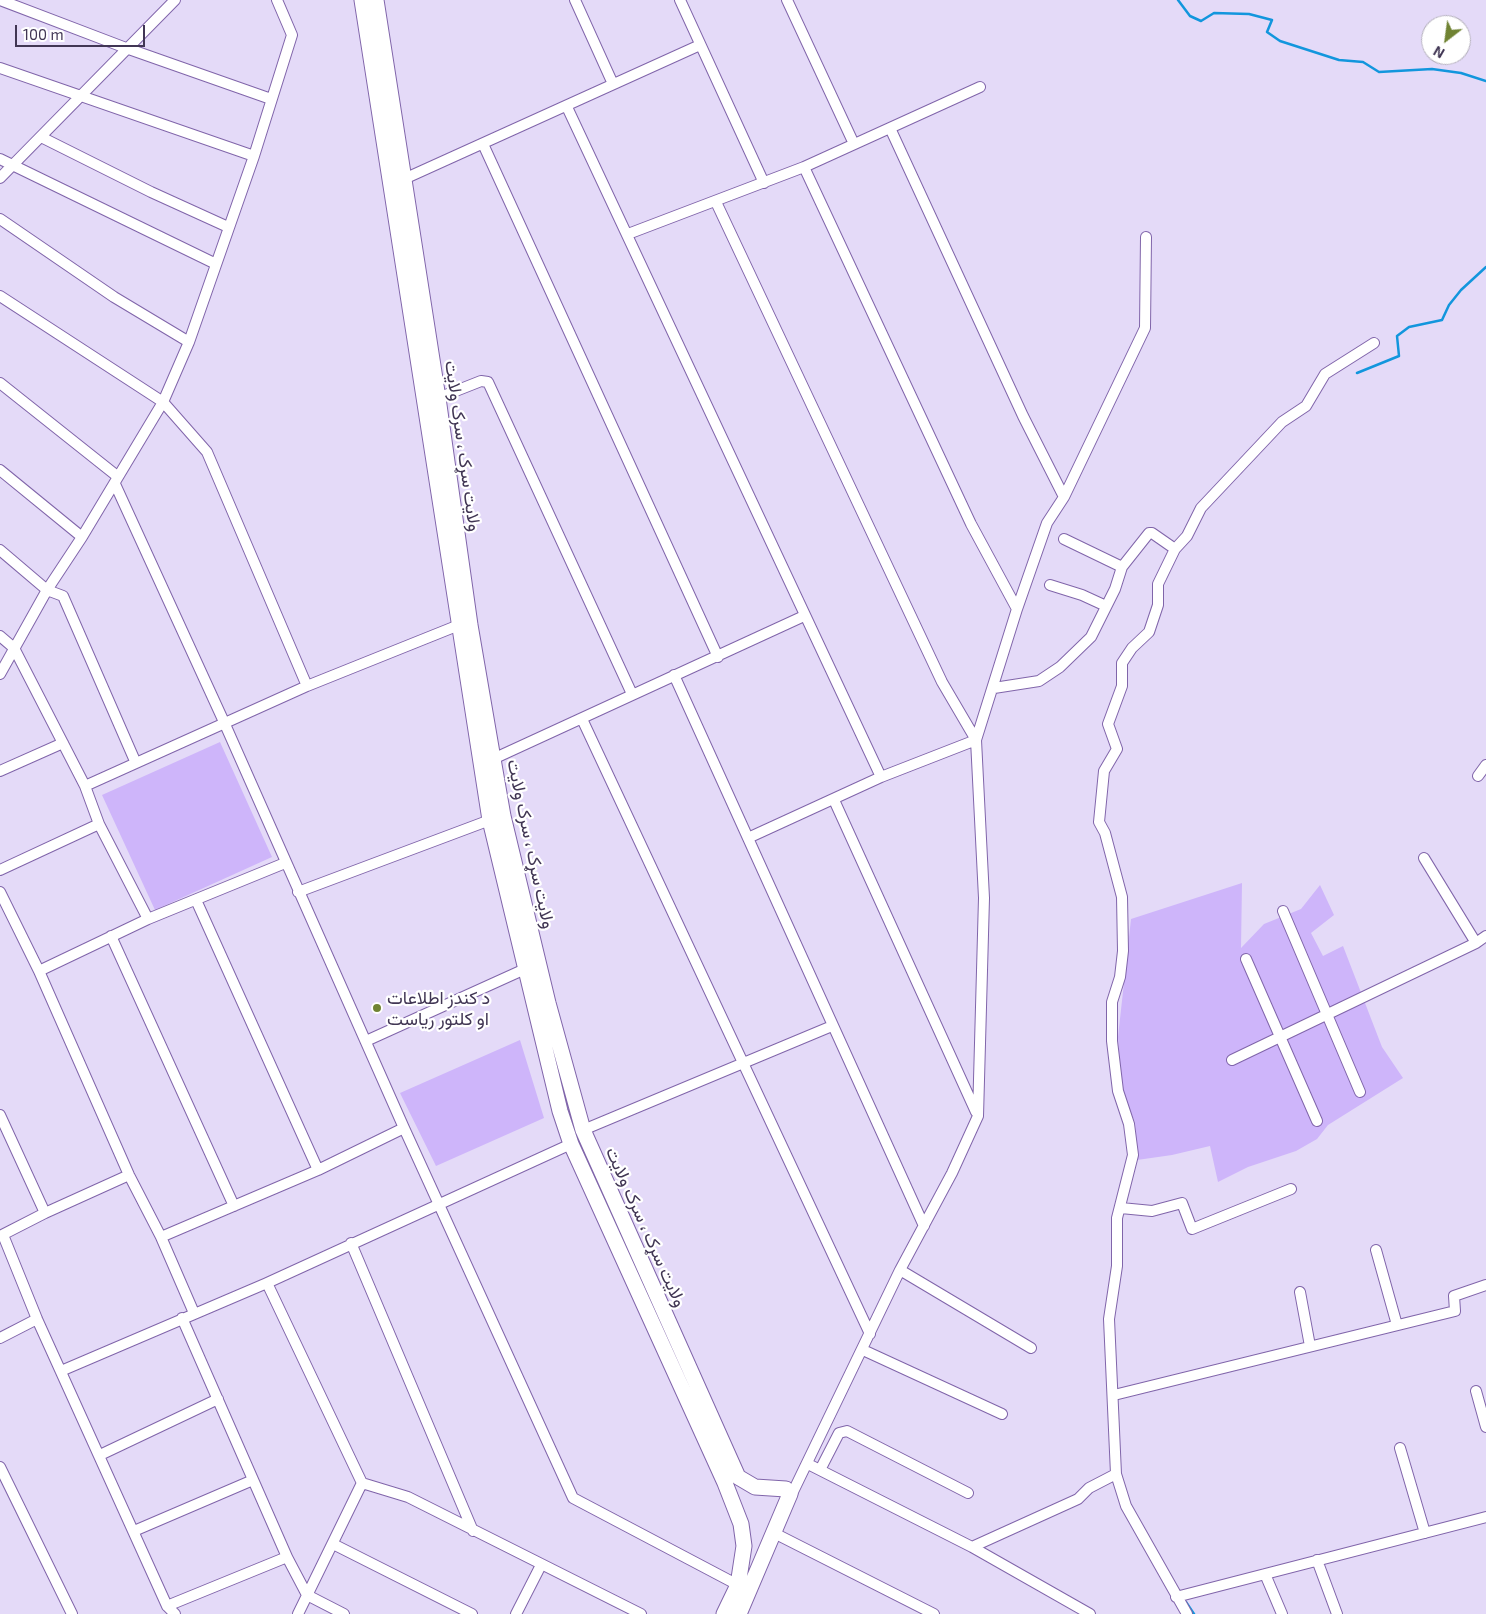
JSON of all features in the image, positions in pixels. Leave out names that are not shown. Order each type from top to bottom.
[{"type":"main road","name":"ولایت سړک ، سرک ولایت","points":[[362,0],[490,820],[560,1111],[571,1144],[731,1480]]},
{"type":"main road","name":"ولایت سړک ، سرک ولایت","points":[[376,0],[438,398],[470,625],[504,816],[548,1003],[583,1130],[731,1480],[744,1546],[738,1585],[724,1614]]},
{"type":"main road","points":[[731,1480],[755,1487],[786,1489],[790,1494],[790,1498],[739,1614]]},
{"type":"street","points":[[0,0],[126,48],[271,99]]},
{"type":"street","points":[[0,178],[175,0]]},
{"type":"street","points":[[0,674],[47,590],[82,537],[163,402],[189,342],[254,156],[292,34],[277,0]]},
{"type":"street","points":[[575,0],[614,84]]},
{"type":"street","points":[[680,0],[764,183]]},
{"type":"street","points":[[787,0],[854,144]]},
{"type":"street","points":[[404,179],[700,45]]},
{"type":"street","points":[[0,68],[254,156]]},
{"type":"street","points":[[628,234],[804,167],[980,87]]},
{"type":"street","points":[[567,106],[804,616],[881,777]]},
{"type":"street","points":[[890,128],[1023,416],[1064,497]]},
{"type":"street","points":[[41,137],[151,192],[228,227]]},
{"type":"street","points":[[483,144],[718,657]]},
{"type":"street","points":[[0,159],[216,264]]},
{"type":"street","points":[[804,167],[971,524],[1017,609]]},
{"type":"street","points":[[716,202],[942,682],[976,740]]},
{"type":"street","points":[[0,219],[114,297],[189,342]]},
{"type":"street","points":[[790,1498],[900,1270],[924,1226],[978,1116],[984,898],[976,740],[994,688],[1017,609],[1047,523],[1064,497],[1145,328],[1146,237]]},
{"type":"street","points":[[0,296],[163,402],[207,452],[307,686]]},
{"type":"street","points":[[1187,1614],[1126,1506],[1116,1474],[1114,1395],[1109,1319],[1118,1266],[1117,1218],[1121,1208],[1122,1191],[1132,1155],[1128,1124],[1118,1091],[1112,1041],[1112,1002],[1120,977],[1124,951],[1122,898],[1105,834],[1099,822],[1104,771],[1117,749],[1108,724],[1122,686],[1122,663],[1132,648],[1149,632],[1158,606],[1158,584],[1176,549],[1187,536],[1201,508],[1282,422],[1306,406],[1324,374],[1374,343]]},
{"type":"street","points":[[438,398],[481,381],[488,382],[632,694]]},
{"type":"street","points":[[0,383],[116,480],[285,864],[573,1498],[738,1585]]},
{"type":"street","points":[[0,470],[82,537]]},
{"type":"street","points":[[994,688],[1039,681],[1060,668],[1091,637],[1122,567],[1149,533],[1152,533],[1176,549]]},
{"type":"street","points":[[1064,539],[1122,567]]},
{"type":"street","points":[[0,550],[47,590],[63,596],[136,761]]},
{"type":"street","points":[[1050,585],[1082,595],[1106,606]]},
{"type":"street","points":[[493,760],[804,616]]},
{"type":"street","points":[[85,786],[136,761],[307,686],[459,626]]},
{"type":"street","points":[[0,636],[14,648],[85,786],[99,824],[148,919]]},
{"type":"street","points":[[674,675],[924,1226]]},
{"type":"street","points":[[582,719],[741,1063],[870,1334]]},
{"type":"street","points":[[748,838],[881,777],[976,740]]},
{"type":"street","points":[[0,771],[63,743]]},
{"type":"street","points":[[1478,776],[1486,765]]},
{"type":"street","points":[[834,800],[978,1116]]},
{"type":"street","points":[[298,892],[490,820]]},
{"type":"street","points":[[0,870],[99,824]]},
{"type":"street","points":[[1424,858],[1476,943]]},
{"type":"street","points":[[39,971],[148,919],[285,864]]},
{"type":"street","points":[[0,892],[39,971],[129,1175],[161,1237],[194,1313]]},
{"type":"street","points":[[196,900],[318,1170]]},
{"type":"street","points":[[1284,911],[1360,1092]]},
{"type":"street","points":[[111,936],[234,1206]]},
{"type":"street","points":[[1232,1060],[1476,943],[1486,936]]},
{"type":"street","points":[[1246,959],[1317,1121]]},
{"type":"street","points":[[366,1041],[525,969]]},
{"type":"street","points":[[583,1130],[832,1026]]},
{"type":"street","points":[[0,1115],[45,1213]]},
{"type":"street","points":[[161,1237],[318,1170],[404,1128]]},
{"type":"street","points":[[61,1372],[266,1283],[571,1144]]},
{"type":"street","points":[[129,1175],[1,1235],[167,1606],[175,1614]]},
{"type":"street","points":[[1121,1208],[1152,1210],[1182,1204],[1192,1229],[1290,1189]]},
{"type":"street","points":[[351,1243],[473,1530]]},
{"type":"street","points":[[1376,1250],[1397,1325]]},
{"type":"street","points":[[900,1270],[1031,1348]]},
{"type":"street","points":[[266,1283],[362,1483],[408,1497],[641,1614]]},
{"type":"street","points":[[1114,1395],[1455,1311],[1454,1296],[1486,1285]]},
{"type":"street","points":[[1300,1292],[1310,1346]]},
{"type":"street","points":[[182,1318],[287,1557],[307,1595],[344,1614]]},
{"type":"street","points":[[0,1338],[37,1319]]},
{"type":"street","points":[[863,1350],[1002,1414]]},
{"type":"street","points":[[1476,1391],[1486,1427]]},
{"type":"street","points":[[100,1455],[218,1399]]},
{"type":"street","points":[[820,1470],[843,1430],[968,1493]]},
{"type":"street","points":[[1400,1448],[1425,1533]]},
{"type":"street","points":[[808,1464],[972,1547],[1090,1614]]},
{"type":"street","points":[[0,1467],[72,1614]]},
{"type":"street","points":[[972,1547],[1078,1499],[1089,1488],[1116,1474]]},
{"type":"street","points":[[134,1531],[253,1480]]},
{"type":"street","points":[[298,1614],[362,1483]]},
{"type":"street","points":[[1176,1597],[1486,1517]]},
{"type":"street","points":[[774,1533],[934,1614]]},
{"type":"street","points":[[333,1544],[472,1614]]},
{"type":"street","points":[[167,1606],[287,1557]]},
{"type":"street","points":[[1317,1560],[1337,1614]]},
{"type":"street","points":[[516,1614],[541,1565]]},
{"type":"street","points":[[1265,1574],[1282,1614]]},
{"type":"shaded area","points":[[220,742],[272,857],[155,910],[102,795]]},
{"type":"shaded area","points":[[1242,883],[1241,948],[1264,924],[1301,909],[1320,885],[1334,915],[1311,933],[1323,956],[1343,946],[1382,1047],[1403,1078],[1328,1125],[1317,1139],[1296,1151],[1248,1167],[1218,1182],[1210,1146],[1172,1155],[1137,1160],[1135,1122],[1121,1089],[1118,1037],[1131,919]]},
{"type":"shaded area","points":[[520,1040],[544,1118],[436,1166],[400,1093]]},
{"type":"waterway","points":[[1178,0],[1190,16],[1201,21],[1214,13],[1249,14],[1272,20],[1267,32],[1280,41],[1339,60],[1363,62],[1379,72],[1432,69],[1461,73],[1486,81]]},
{"type":"waterway","points":[[1357,373],[1399,356],[1397,336],[1409,327],[1442,320],[1449,305],[1461,290],[1486,267]]},
{"type":"waterway","points":[[1186,1602],[1194,1614]]},
{"type":"place","name":"د کندز اطلاعات او کلتور ریاست","points":[[377,1008]]}]
